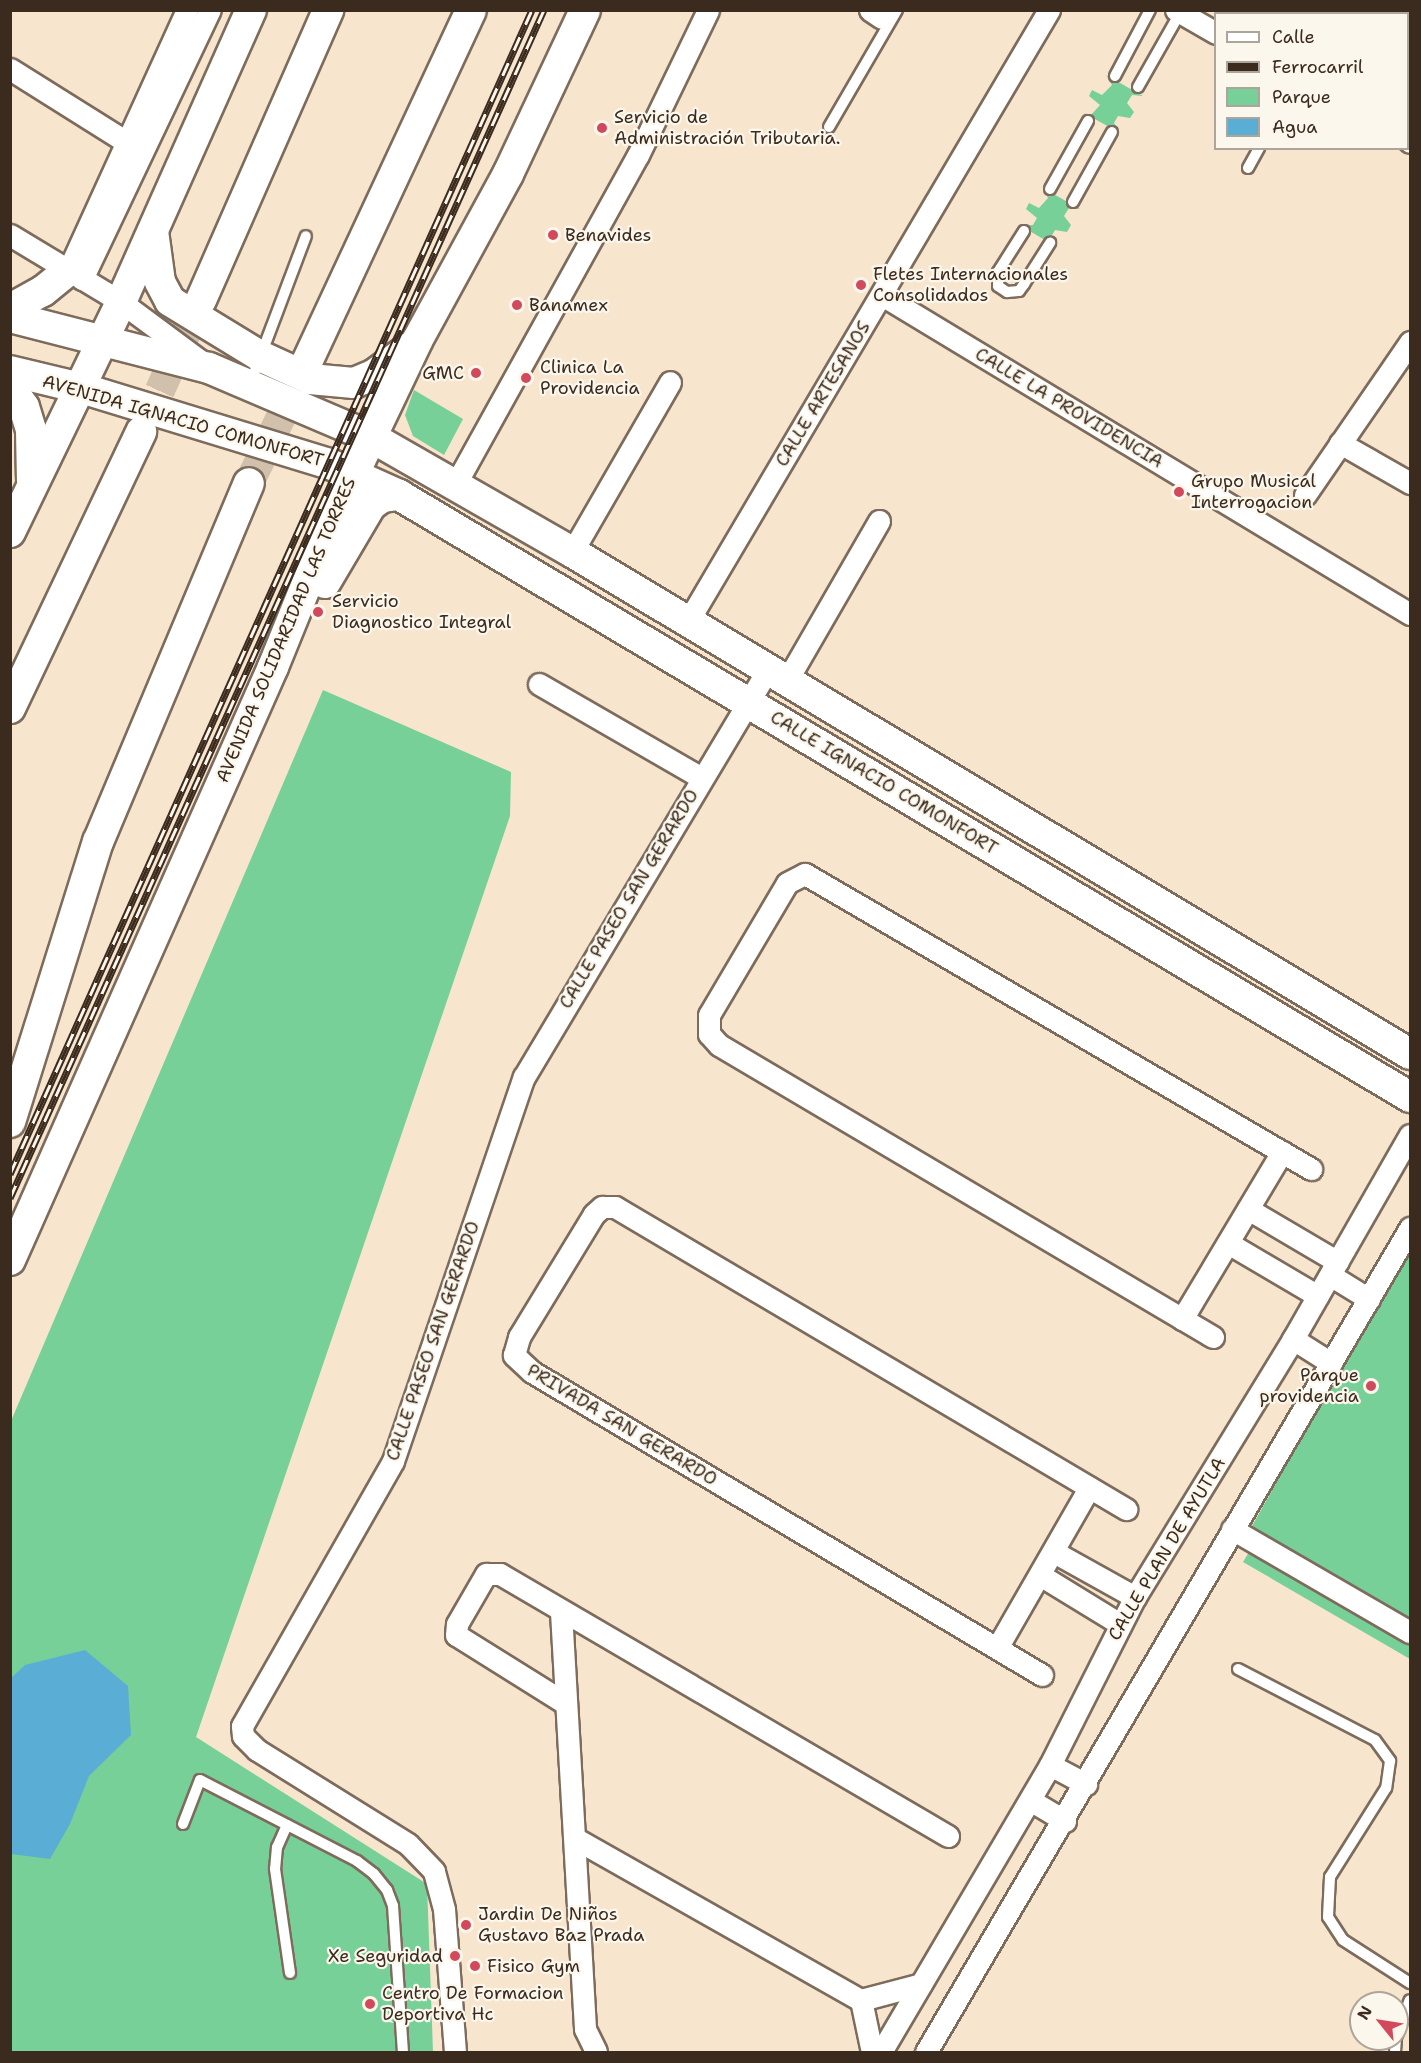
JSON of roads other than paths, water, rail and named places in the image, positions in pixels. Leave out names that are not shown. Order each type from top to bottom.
[{"type":"main road","points":[[10,532],[121,302],[252,10]]},
{"type":"main road","points":[[201,300],[328,10]]},
{"type":"main road","points":[[307,362],[471,10]]},
{"type":"main road","name":"AVENIDA SOLIDARIDAD LAS TORRES","points":[[10,1260],[273,667],[371,437],[417,341],[508,174],[585,10]]},
{"type":"main road","points":[[153,231],[160,282],[170,301],[260,356],[310,379],[354,383],[375,374],[417,341]]},
{"type":"main road","points":[[10,309],[75,275]]},
{"type":"main road","points":[[10,317],[209,368],[371,437]]},
{"type":"main road","name":"AVENIDA IGNACIO COMONFORT","points":[[10,371],[81,388],[354,474]]},
{"type":"main road","points":[[396,386],[396,407],[405,434],[443,478]]},
{"type":"main road","points":[[10,387],[24,407],[31,430],[32,486]]},
{"type":"main road","points":[[10,708],[141,432]]},
{"type":"main road","name":"CALLE IGNACIO COMONFORT","points":[[371,437],[572,552],[687,623],[1410,1054]]},
{"type":"main road","name":"CALLE IGNACIO COMONFORT","points":[[354,474],[399,495],[750,701],[1410,1097]]},
{"type":"main road","points":[[10,1122],[98,842],[249,483]]},
{"type":"main road","points":[[273,667],[296,635],[371,505],[382,497],[399,495]]},
{"type":"street","points":[[75,275],[145,153],[210,10]]},
{"type":"street","points":[[218,10],[238,41]]},
{"type":"street","points":[[443,478],[638,155],[708,10]]},
{"type":"street","name":"CALLE ARTESANOS","points":[[687,623],[1049,10]]},
{"type":"street","points":[[1178,12],[1214,32]]},
{"type":"street","points":[[75,275],[179,14]]},
{"type":"street","points":[[10,69],[145,153]]},
{"type":"street","points":[[10,235],[121,302],[209,368]]},
{"type":"street","name":"CALLE LA PROVIDENCIA","points":[[882,295],[1410,614]]},
{"type":"street","points":[[1305,495],[1410,342]]},
{"type":"street","points":[[572,552],[670,382]]},
{"type":"street","points":[[1340,443],[1410,483]]},
{"type":"street","name":"CALLE PASEO SAN GERARDO","points":[[455,2052],[444,1908],[434,1871],[408,1844],[256,1750],[243,1736],[242,1726],[393,1461],[524,1077],[750,701],[776,676],[879,521]]},
{"type":"street","points":[[539,684],[702,778]]},
{"type":"street","points":[[1213,1337],[714,1040],[707,1026],[709,1015],[787,883],[798,875],[814,876],[1311,1170]]},
{"type":"street","name":"CALLE PLAN DE AYUTLA","points":[[881,2052],[1050,1765],[1120,1624],[1293,1339],[1410,1135]]},
{"type":"street","points":[[1182,1319],[1282,1152]]},
{"type":"street","name":"PRIVADA SAN GERARDO","points":[[1041,1675],[532,1372],[514,1355],[519,1337],[594,1214],[602,1207],[615,1207],[1126,1509]]},
{"type":"street","points":[[1248,1209],[1334,1268],[1369,1299]]},
{"type":"street","points":[[926,2052],[1065,1821],[1232,1529],[1410,1228]]},
{"type":"street","points":[[1228,1243],[1318,1296]]},
{"type":"street","points":[[1293,1339],[1331,1362]]},
{"type":"street","points":[[997,1648],[1089,1488]]},
{"type":"street","points":[[1232,1529],[1410,1632]]},
{"type":"street","points":[[1054,1552],[1135,1598]]},
{"type":"street","points":[[565,1703],[463,1643],[455,1630],[481,1578],[490,1573],[500,1574],[561,1612],[948,1836]]},
{"type":"street","points":[[1041,1575],[1120,1624]]},
{"type":"street","points":[[561,1612],[565,1703],[576,1839],[585,2029],[596,2052]]},
{"type":"street","points":[[1050,1765],[1086,1784]]},
{"type":"street","points":[[1030,1800],[1065,1821]]},
{"type":"street","points":[[576,1839],[861,2001],[921,1984]]},
{"type":"street","points":[[861,2001],[873,2052]]},
{"type":"lane","points":[[1115,76],[1150,10]]},
{"type":"lane","points":[[1138,87],[1178,12]]},
{"type":"lane","points":[[830,127],[883,13]]},
{"type":"lane","points":[[1050,189],[1089,121]]},
{"type":"lane","points":[[1073,202],[1112,132]]},
{"type":"lane","points":[[1248,168],[1258,150]]},
{"type":"lane","points":[[1024,231],[998,272],[998,286],[1006,292],[1018,291],[1050,243]]},
{"type":"lane","points":[[250,385],[306,236]]},
{"type":"lane","points":[[1238,1669],[1375,1740],[1390,1761],[1386,1788],[1330,1877],[1328,1917],[1343,1940],[1410,1983]]},
{"type":"lane","points":[[183,1824],[200,1780],[357,1861],[387,1890],[393,1906],[403,2052]]},
{"type":"lane","points":[[287,1825],[277,1847],[275,1869],[290,1972]]},
{"type":"water","points":[[85,1650],[128,1686],[131,1735],[89,1776],[70,1824],[50,1859],[11,1854],[11,1678],[25,1665]]},
{"type":"tunnel","points":[[141,432],[201,300]]},
{"type":"tunnel","points":[[249,483],[299,380]]},
{"type":"railway","points":[[10,1174],[532,10]]},
{"type":"railway","points":[[10,1198],[544,10]]},
{"type":"place","name":"Servicio de Administración Tributaria.","points":[[602,128]]},
{"type":"place","name":"Benavides","points":[[553,235]]},
{"type":"place","name":"Fletes Internacionales Consolidados","points":[[861,285]]},
{"type":"place","name":"Banamex","points":[[517,305]]},
{"type":"place","name":"GMC","points":[[476,373]]},
{"type":"place","name":"Clinica La Providencia","points":[[526,378]]},
{"type":"place","name":"Grupo Musical Interrogacion","points":[[1179,492]]},
{"type":"place","name":"Servicio Diagnostico Integral","points":[[318,612]]},
{"type":"place","name":"Parque providencia","points":[[1371,1386]]},
{"type":"place","name":"Jardin De Niños Gustavo Baz Prada","points":[[466,1925]]},
{"type":"place","name":"Xe Seguridad","points":[[455,1956]]},
{"type":"place","name":"Fisico Gym","points":[[475,1966]]},
{"type":"place","name":"Centro De Formacion Deportiva Hc","points":[[370,2004]]}]
